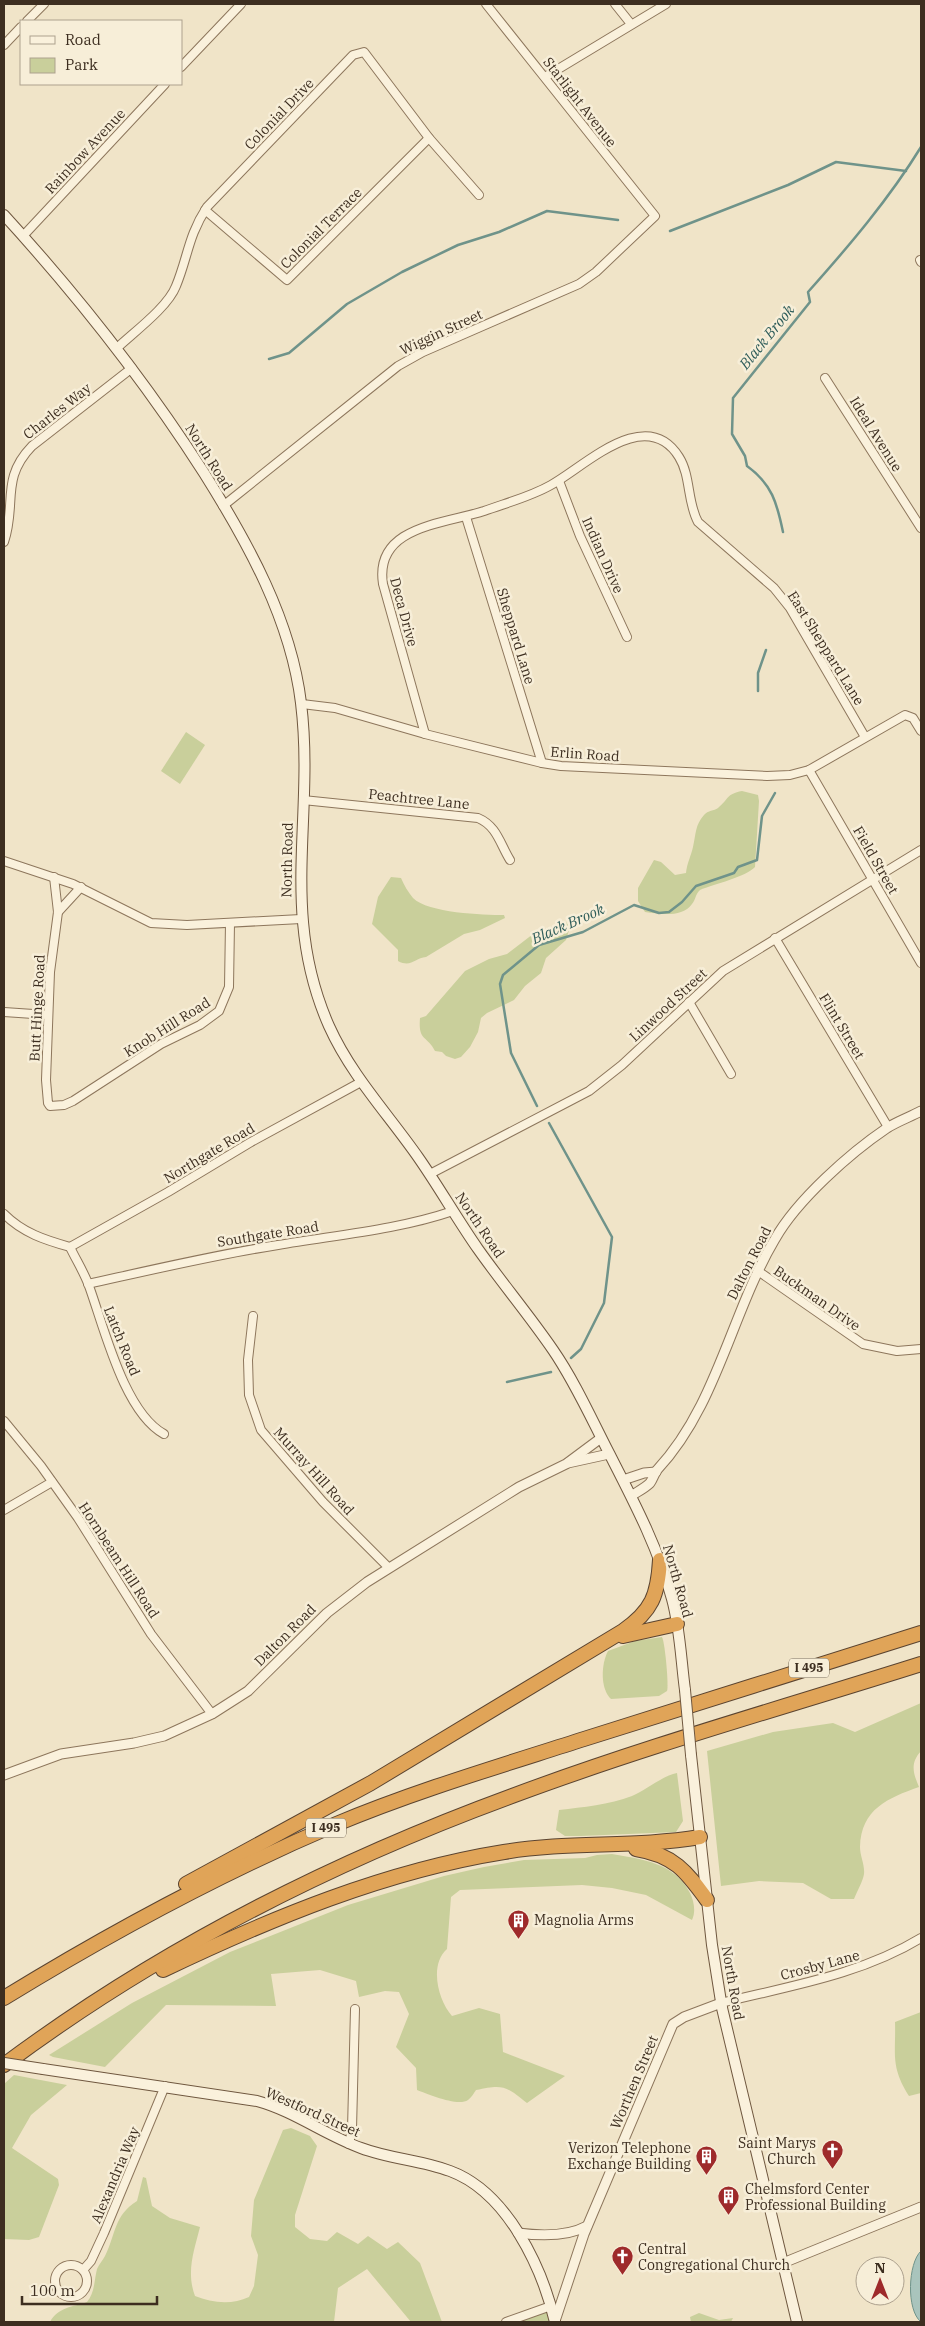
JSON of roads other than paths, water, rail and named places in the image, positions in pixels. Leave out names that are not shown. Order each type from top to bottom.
[{"type":"highway","points":[[86,1947],[154,1902],[372,1783],[637,1622],[651,1604],[658,1584],[660,1560]]},
{"type":"highway","points":[[608,1641],[645,1630],[677,1624]]},
{"type":"highway","name":"I 495","points":[[4,1998],[86,1947],[246,1864],[336,1824],[409,1796],[921,1633]]},
{"type":"highway","name":"I 495","points":[[4,2064],[166,1959],[261,1906],[358,1859],[447,1821],[562,1777],[921,1664]]},
{"type":"highway","points":[[94,2004],[270,1920],[389,1879],[504,1852],[546,1847],[661,1842],[700,1837]]},
{"type":"highway","points":[[601,1845],[638,1849],[670,1859],[686,1872],[707,1900]]},
{"type":"main road","name":"North Road","points":[[4,215],[51,266],[117,348],[160,406],[223,506],[251,555],[276,610],[295,668],[302,704],[304,742],[301,919],[308,959],[321,1006],[337,1043],[361,1082],[430,1174],[479,1250],[553,1350],[574,1383],[631,1496],[660,1560],[677,1624],[707,1900],[721,2003],[797,2322]]},
{"type":"main road","name":"Westford Street","points":[[4,2064],[165,2086],[263,2103],[284,2111],[350,2144],[380,2154],[439,2167],[462,2176],[482,2190],[518,2233],[540,2273],[555,2322]]},
{"type":"street","points":[[28,20],[44,4]]},
{"type":"street","points":[[182,66],[241,4]]},
{"type":"street","name":"Starlight Avenue","points":[[486,4],[545,77],[593,141],[644,200],[655,216]]},
{"type":"street","points":[[615,4],[631,24]]},
{"type":"street","points":[[545,77],[666,4]]},
{"type":"street","points":[[4,44],[20,28]]},
{"type":"street","name":"Colonial Drive","points":[[117,348],[162,306],[176,288],[194,228],[205,210],[353,55],[364,52],[429,138],[479,195]]},
{"type":"street","name":"Rainbow Avenue","points":[[23,236],[164,85]]},
{"type":"street","name":"Colonial Terrace","points":[[205,210],[287,280],[429,138]]},
{"type":"street","name":"Wiggin Street","points":[[223,506],[398,366],[423,352],[579,284],[596,272],[655,216]]},
{"type":"street","name":"Charles Way","points":[[4,542],[7,530],[9,481],[17,462],[32,446],[132,368]]},
{"type":"street","name":"Ideal Avenue","points":[[826,378],[921,528]]},
{"type":"street","name":"East Sheppard Lane","points":[[466,517],[530,495],[558,481],[623,440],[643,436],[661,440],[668,444],[679,457],[693,512],[698,522],[774,588],[790,608],[865,738]]},
{"type":"street","name":"Indian Drive","points":[[558,481],[580,536],[627,637]]},
{"type":"street","name":"Deca Drive","points":[[425,734],[383,584],[383,563],[389,549],[405,534],[466,517]]},
{"type":"street","name":"Sheppard Lane","points":[[466,517],[542,763]]},
{"type":"street","name":"Erlin Road","points":[[302,704],[335,708],[425,734],[561,766],[767,776],[790,775],[809,770],[905,715],[913,718],[921,732]]},
{"type":"street","name":"Field Street","points":[[809,770],[921,963]]},
{"type":"street","name":"Peachtree Lane","points":[[303,800],[478,818],[489,823],[495,830],[510,860]]},
{"type":"street","name":"Linwood Street","points":[[430,1174],[589,1091],[622,1065],[723,971],[921,850]]},
{"type":"street","points":[[4,861],[81,887],[151,923],[172,925],[301,919]]},
{"type":"street","name":"Butt Hinge Road","points":[[49,1106],[46,1091],[48,1015],[50,972],[58,912],[54,877]]},
{"type":"street","points":[[58,912],[81,887]]},
{"type":"street","name":"Knob Hill Road","points":[[49,1106],[64,1105],[74,1101],[161,1044],[200,1024],[219,1011],[226,997],[230,981],[230,923]]},
{"type":"street","name":"Flint Street","points":[[775,938],[888,1127]]},
{"type":"street","points":[[689,1002],[731,1074]]},
{"type":"street","points":[[4,1012],[48,1015]]},
{"type":"street","name":"Northgate Road","points":[[70,1247],[168,1192],[251,1142],[361,1082]]},
{"type":"street","name":"Dalton Road","points":[[631,1496],[650,1483],[656,1472],[677,1449],[696,1415],[758,1271],[775,1237],[794,1212],[851,1155],[888,1127],[921,1111]]},
{"type":"street","name":"Southgate Road","points":[[88,1284],[210,1256],[355,1233],[428,1219],[453,1211]]},
{"type":"street","points":[[4,1214],[28,1234],[70,1247]]},
{"type":"street","name":"Latch Road","points":[[70,1247],[88,1284],[116,1362],[139,1409],[152,1427],[164,1434]]},
{"type":"street","name":"Buckman Drive","points":[[758,1271],[863,1344],[892,1351],[921,1349]]},
{"type":"street","name":"Murray Hill Road","points":[[253,1316],[248,1360],[249,1395],[261,1430],[323,1502],[389,1568]]},
{"type":"street","name":"Hornbeam Hill Road","points":[[4,1421],[52,1482],[151,1634],[212,1714]]},
{"type":"street","name":"Dalton Road","points":[[4,1775],[53,1756],[72,1751],[134,1743],[164,1736],[212,1714],[248,1691],[327,1613],[389,1568],[519,1487],[566,1464],[601,1438]]},
{"type":"street","name":"Dalton Road","points":[[566,1464],[609,1454]]},
{"type":"street","points":[[623,1480],[644,1473],[656,1472]]},
{"type":"street","points":[[4,1510],[52,1482]]},
{"type":"street","name":"Crosby Lane","points":[[721,2003],[872,1963],[921,1938]]},
{"type":"street","name":"Worthen Street","points":[[555,2322],[587,2226],[673,2024],[684,2017],[721,2003]]},
{"type":"street","points":[[350,2144],[355,2009]]},
{"type":"street","name":"Alexandria Way","points":[[83,2270],[91,2261],[104,2233],[165,2086]]},
{"type":"street","points":[[783,2263],[921,2207]]},
{"type":"street","points":[[518,2233],[536,2235],[567,2233],[587,2226]]},
{"type":"street","name":"Alexandria Way","points":[[70,2265],[83,2270],[86,2281],[83,2291],[74,2296],[64,2295],[59,2291],[55,2279],[59,2270],[70,2265]]},
{"type":"street","points":[[506,2322],[551,2306]]},
{"type":"water","points":[[921,2251],[921,2322],[913,2308],[910,2286],[913,2265]]},
{"type":"waterway","name":"Black Brook","points":[[783,532],[776,503],[768,487],[747,466],[745,456],[732,434],[733,398],[810,302],[808,292],[868,222],[896,185],[921,147]]},
{"type":"waterway","points":[[670,231],[788,185],[836,162],[906,171]]},
{"type":"waterway","points":[[269,359],[289,353],[347,304],[402,272],[458,245],[499,232],[547,211],[618,220]]},
{"type":"waterway","name":"Black Brook","points":[[758,691],[758,673],[766,650]]},
{"type":"waterway","name":"Black Brook","points":[[537,1106],[511,1053],[500,984],[503,975],[539,945],[583,932],[634,905],[659,913],[669,912],[682,902],[696,886],[734,873],[738,867],[757,860],[762,816],[775,793]]},
{"type":"waterway","name":"Black Brook","points":[[549,1123],[612,1237],[604,1303],[581,1349],[571,1358]]},
{"type":"waterway","name":"Black Brook","points":[[507,1382],[551,1372]]},
{"type":"place","name":"Magnolia Arms","points":[[518,1939]]},
{"type":"place","name":"Saint Marys Church","points":[[832,2170]]},
{"type":"place","name":"Verizon Telephone Exchange Building","points":[[707,2175]]},
{"type":"place","name":"Chelmsford Center Professional Building","points":[[729,2216]]},
{"type":"place","name":"Central Congregational Church","points":[[622,2276]]}]
